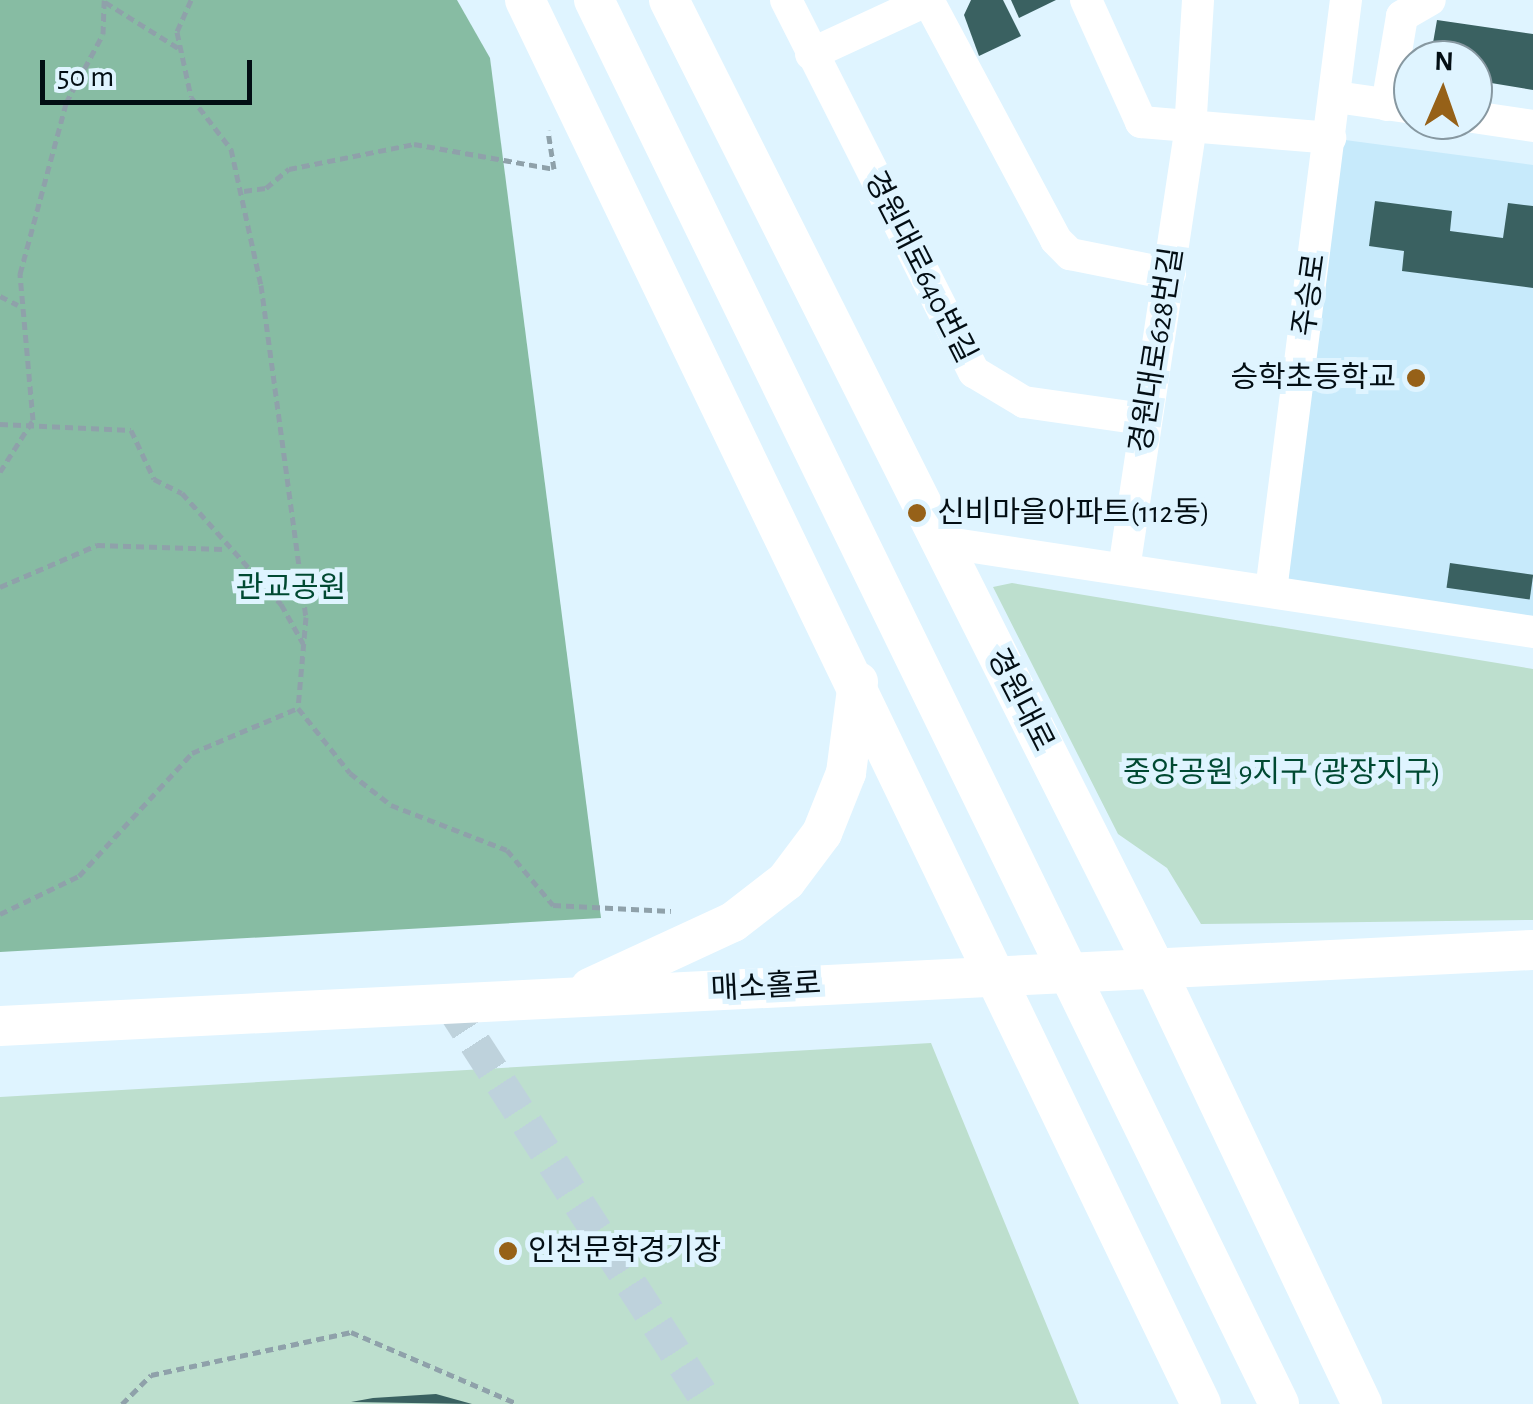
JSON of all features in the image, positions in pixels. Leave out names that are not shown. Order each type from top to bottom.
[{"type":"main road","points":[[525,0],[1002,976],[1201,1404]]},
{"type":"main road","points":[[594,0],[1280,1404]]},
{"type":"main road","name":"경원대로","points":[[669,0],[1155,968],[1362,1404]]},
{"type":"main road","points":[[573,996],[733,922],[786,881],[822,832],[846,772],[858,682]]},
{"type":"main road","name":"매소홀로","points":[[0,1026],[1533,950]]},
{"type":"street","name":"경원대로640번길","points":[[786,0],[974,372],[1024,402],[1144,419]]},
{"type":"street","points":[[811,54],[928,0],[1056,240],[1070,254],[1170,274]]},
{"type":"street","points":[[1086,0],[1141,122],[1190,131],[1330,138]]},
{"type":"street","points":[[1190,131],[1198,0]]},
{"type":"street","name":"주승로","points":[[1270,590],[1346,0]]},
{"type":"street","points":[[1401,40],[1402,16],[1430,0]]},
{"type":"street","points":[[1336,97],[1393,105]]},
{"type":"street","points":[[1493,121],[1533,126]]},
{"type":"street","name":"경원대로628번길","points":[[1124,569],[1190,131]]},
{"type":"street","points":[[941,542],[1533,632]]},
{"type":"path","points":[[191,0],[177,32],[191,97],[231,150],[244,191],[303,643],[298,708],[378,794],[507,850],[552,905],[733,922]]},
{"type":"path","points":[[104,1],[183,51]]},
{"type":"path","points":[[0,472],[33,420],[18,305],[50,154],[103,34],[104,1]]},
{"type":"path","points":[[244,191],[266,188],[288,169],[414,144],[554,169],[543,100],[562,76]]},
{"type":"path","points":[[0,296],[18,305]]},
{"type":"path","points":[[0,424],[33,420],[57,430],[131,430],[154,479],[182,493],[226,550],[281,604],[303,643]]},
{"type":"path","points":[[0,587],[97,545],[226,550]]},
{"type":"path","points":[[0,914],[79,876],[192,752],[298,708]]},
{"type":"path","points":[[122,1404],[151,1375],[351,1332],[518,1404]]},
{"type":"shaded area","name":"승학초등학교","points":[[1330,138],[1533,165],[1533,632],[1271,591]]},
{"type":"green space","name":"관교공원","points":[[0,0],[457,0],[490,58],[601,918],[0,952]]},
{"type":"green space","name":"중앙공원 9지구 (광장지구)","points":[[1012,583],[1533,669],[1533,920],[1201,924],[1167,868],[1118,834],[993,587]]},
{"type":"green space","name":"인천문학경기장","points":[[931,1043],[1079,1404],[0,1404],[0,1097]]},
{"type":"building","points":[[971,0],[1003,0],[1021,36],[979,56],[964,15]]},
{"type":"building","points":[[1011,0],[1056,0],[1019,18]]},
{"type":"building","points":[[1437,20],[1533,34],[1533,90],[1493,83],[1493,40],[1434,40]]},
{"type":"building","points":[[1375,201],[1452,211],[1450,231],[1503,238],[1508,203],[1533,206],[1533,288],[1402,271],[1404,251],[1369,246]]},
{"type":"building","points":[[1450,563],[1533,575],[1530,599],[1447,588]]},
{"type":"building","points":[[436,1394],[472,1404],[351,1402],[373,1398]]},
{"type":"tunnel","points":[[449,1003],[708,1404]]},
{"type":"place","name":"승학초등학교","points":[[1416,378]]},
{"type":"place","name":"신비마을아파트(112동)","points":[[917,513]]},
{"type":"place","name":"인천문학경기장","points":[[508,1251]]}]
